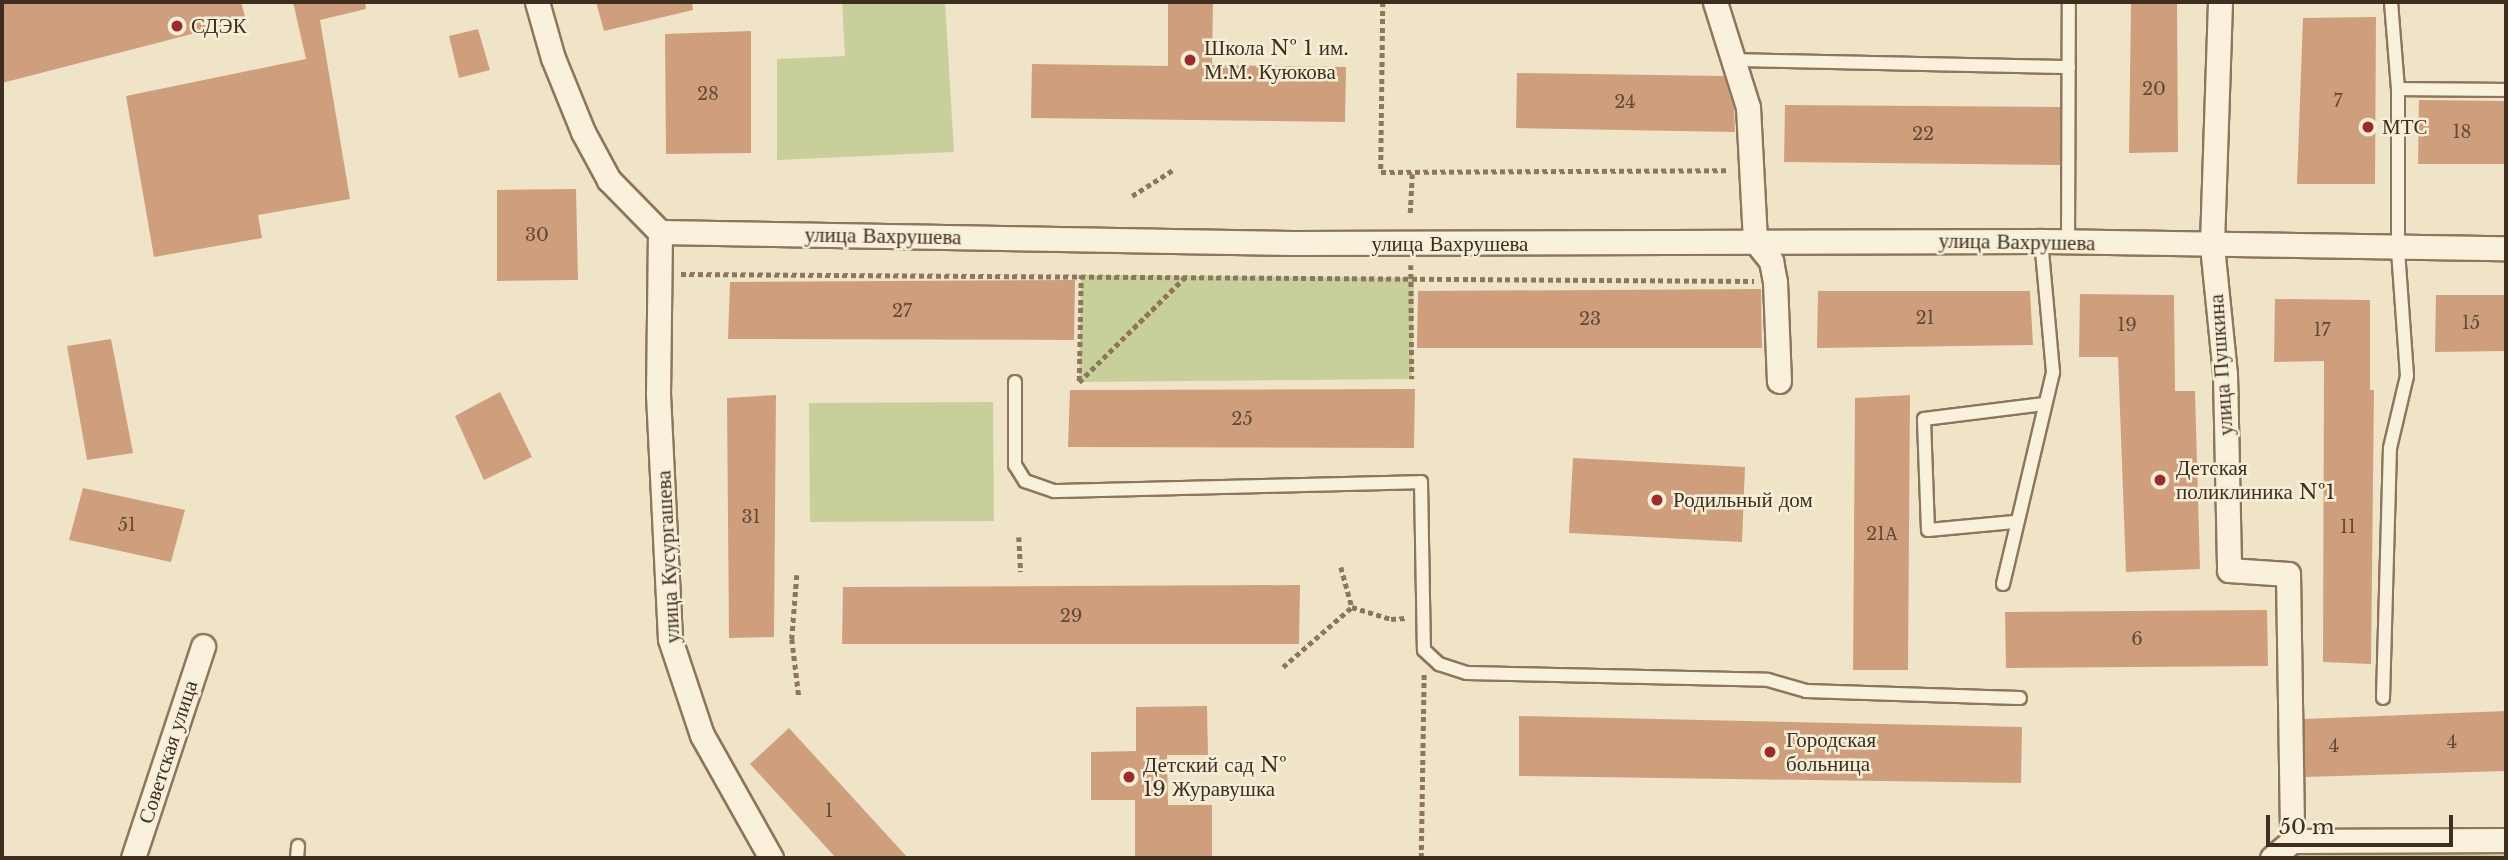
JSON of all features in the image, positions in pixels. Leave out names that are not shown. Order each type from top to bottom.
[{"type":"street","points":[[537,2],[552,58],[583,132],[609,180],[660,232]]},
{"type":"street","points":[[1715,2],[1748,107],[1755,241],[1771,261],[1775,282],[1779,381]]},
{"type":"street","name":"улица Пушкина","points":[[2220,2],[2213,246],[2225,374],[2229,570],[2288,574],[2292,841]]},
{"type":"street","name":"улица Вахрушева","points":[[660,232],[1406,244],[2068,242],[2398,249],[2506,248]]},
{"type":"street","name":"улица Кусургашева","points":[[660,232],[658,394],[670,639],[702,735],[771,858]]},
{"type":"street","name":"Советская улица","points":[[133,858],[203,646]]},
{"type":"street","points":[[2272,858],[2292,841],[2506,840]]},
{"type":"lane","points":[[2068,242],[2069,2]]},
{"type":"lane","points":[[2383,698],[2390,448],[2407,376],[2398,249],[2399,89],[2391,2]]},
{"type":"lane","points":[[1734,61],[2069,67]]},
{"type":"lane","points":[[2399,89],[2506,90]]},
{"type":"lane","points":[[2003,584],[2014,522],[2053,372],[2041,242]]},
{"type":"lane","points":[[1015,382],[1015,465],[1024,481],[1054,491],[1421,482],[1424,650],[1439,664],[1467,673],[1769,680],[1806,691],[2020,698]]},
{"type":"lane","points":[[2014,522],[1928,530],[1924,419],[2044,404]]},
{"type":"path","points":[[1383,2],[1381,172],[1412,174],[1751,169]]},
{"type":"path","points":[[1132,196],[1173,170]]},
{"type":"path","points":[[1410,213],[1412,174]]},
{"type":"path","points":[[1406,244],[1414,278],[1412,379]]},
{"type":"path","points":[[659,274],[1775,282]]},
{"type":"path","points":[[1082,275],[1079,382],[1186,276]]},
{"type":"path","points":[[1018,537],[1021,572]]},
{"type":"path","points":[[1341,567],[1352,607]]},
{"type":"path","points":[[797,575],[792,639],[799,697]]},
{"type":"path","points":[[1352,607],[1391,619],[1423,617]]},
{"type":"path","points":[[1283,667],[1352,607]]},
{"type":"path","points":[[1421,858],[1424,650]]},
{"type":"green space","points":[[842,2],[945,2],[954,152],[777,160],[777,59],[845,56]]},
{"type":"green space","points":[[1081,275],[1414,278],[1412,379],[1079,382]]},
{"type":"green space","points":[[993,402],[994,521],[810,522],[809,403]]},
{"type":"green space","points":[[2506,840],[2506,858],[2272,858],[2292,841]]},
{"type":"building","points":[[2,2],[241,2],[246,20],[2,83]]},
{"type":"building","points":[[293,2],[365,2],[366,9],[320,20],[350,199],[258,215],[262,238],[154,257],[126,96],[306,59]]},
{"type":"building","points":[[596,2],[692,2],[693,10],[604,31]]},
{"type":"building","name":"Школа № 1 им. М.М. Куюкова","points":[[1168,2],[1213,2],[1212,65],[1346,67],[1345,122],[1031,118],[1032,64],[1168,66]]},
{"type":"building","points":[[2131,2],[2177,2],[2178,152],[2129,153]]},
{"type":"building","points":[[2376,17],[2375,184],[2297,184],[2303,18]]},
{"type":"building","points":[[478,29],[490,70],[459,78],[449,36]]},
{"type":"building","points":[[751,31],[751,153],[666,154],[665,34]]},
{"type":"building","points":[[1517,73],[1724,76],[1734,109],[1735,132],[1516,128]]},
{"type":"building","points":[[2419,100],[2506,101],[2506,164],[2418,164]]},
{"type":"building","points":[[1785,105],[2060,107],[2060,165],[1784,162]]},
{"type":"building","points":[[576,189],[578,280],[497,281],[497,190]]},
{"type":"building","points":[[1075,280],[1074,340],[728,339],[730,282]]},
{"type":"building","points":[[1761,289],[1762,348],[1417,348],[1418,291]]},
{"type":"building","points":[[1818,291],[2030,291],[2033,345],[1817,348]]},
{"type":"building","name":"Детская поликлиника №1","points":[[2080,294],[2174,295],[2175,391],[2195,391],[2200,569],[2126,572],[2118,357],[2079,357]]},
{"type":"building","points":[[2436,295],[2506,295],[2506,351],[2435,352]]},
{"type":"building","points":[[2275,299],[2370,300],[2370,390],[2374,390],[2371,664],[2323,662],[2324,361],[2274,362]]},
{"type":"building","points":[[111,339],[133,453],[87,460],[67,346]]},
{"type":"building","points":[[1415,389],[1414,448],[1068,447],[1070,390]]},
{"type":"building","points":[[500,392],[532,457],[484,480],[455,416]]},
{"type":"building","points":[[776,395],[774,637],[729,638],[727,398]]},
{"type":"building","points":[[1910,395],[1908,670],[1853,670],[1855,398]]},
{"type":"building","name":"Родильный дом","points":[[1573,458],[1745,467],[1742,542],[1569,533]]},
{"type":"building","points":[[83,488],[185,510],[171,562],[69,540]]},
{"type":"building","points":[[1300,585],[1299,644],[842,644],[843,587]]},
{"type":"building","points":[[2267,610],[2268,666],[2006,668],[2005,612]]},
{"type":"building","name":"Детский сад № 19 Журавушка","points":[[1207,706],[1208,755],[1167,755],[1168,805],[1212,805],[1212,857],[1135,858],[1135,800],[1091,800],[1091,752],[1136,751],[1136,707]]},
{"type":"building","points":[[2506,711],[2506,771],[2305,777],[2304,719]]},
{"type":"building","name":"Городская больница","points":[[1519,716],[2022,727],[2021,783],[1519,776]]},
{"type":"building","points":[[789,728],[908,858],[836,858],[750,764]]},
{"type":"place","name":"СДЭК","points":[[177,26]]},
{"type":"place","name":"Школа № 1 им. М.М. Куюкова","points":[[1190,60]]},
{"type":"place","name":"МТС","points":[[2368,127]]},
{"type":"place","name":"Детская поликлиника №1","points":[[2160,480]]},
{"type":"place","name":"Родильный дом","points":[[1657,500]]},
{"type":"place","name":"Городская больница","points":[[1770,752]]},
{"type":"place","name":"Детский сад № 19 Журавушка","points":[[1129,777]]}]
